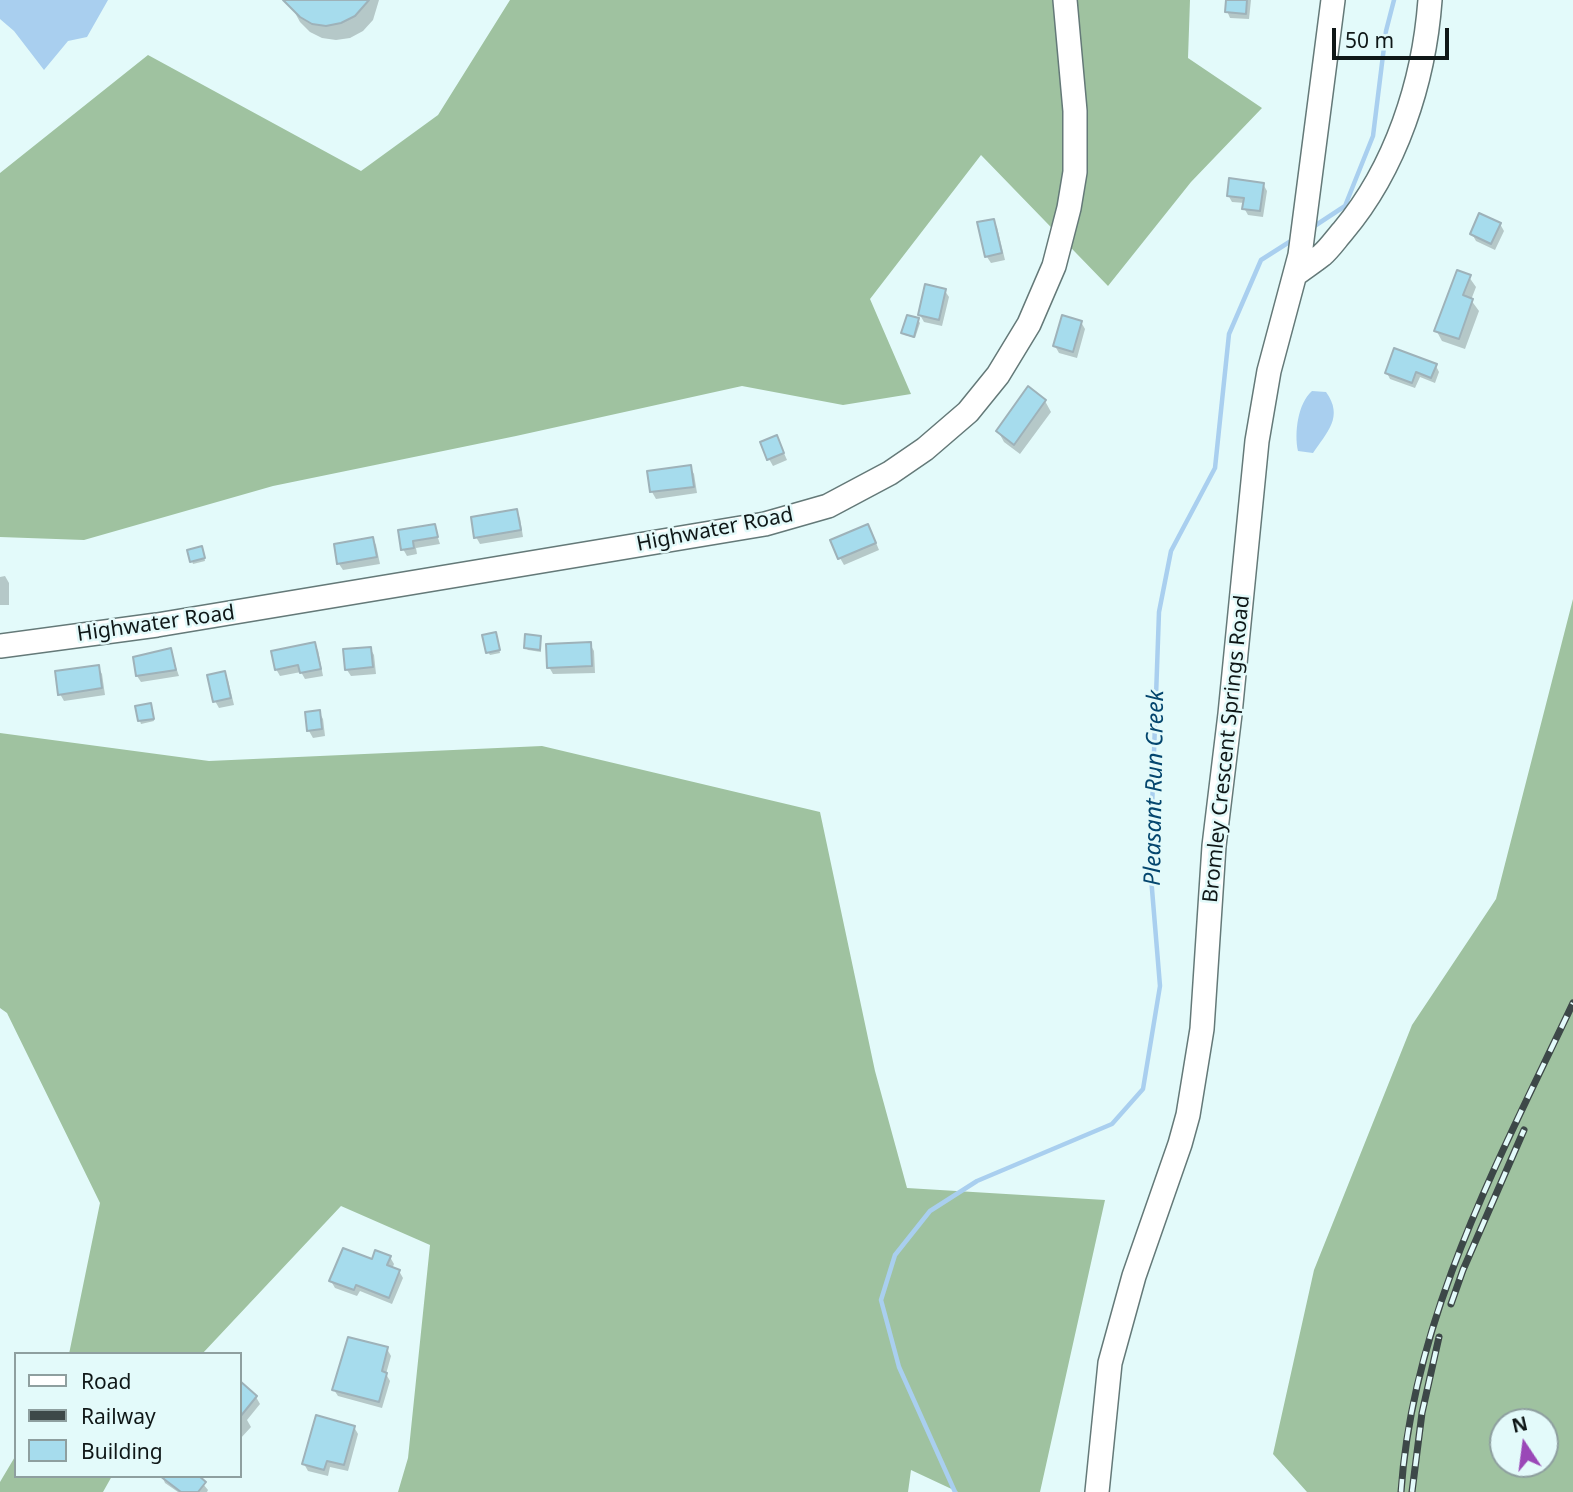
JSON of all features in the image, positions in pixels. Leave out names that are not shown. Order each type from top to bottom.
[{"type":"street","name":"Highwater Road","points":[[0,646],[170,623],[765,524],[828,506],[890,473],[925,449],[968,412],[998,375],[1029,324],[1054,266],[1075,172],[1075,111],[1065,0]]},
{"type":"street","name":"Bromley Crescent Springs Road","points":[[1097,1492],[1110,1363],[1134,1276],[1180,1144],[1198,1055],[1214,846],[1257,441],[1269,371],[1298,265],[1333,0]]},
{"type":"street","points":[[1298,265],[1324,254],[1358,213],[1391,156],[1414,95],[1423,59],[1430,0]]},
{"type":"green space","points":[[510,0],[1190,0],[1188,58],[1262,108],[1191,182],[1108,286],[981,155],[870,299],[911,394],[843,405],[742,386],[273,486],[84,540],[0,537],[0,173],[148,55],[361,171],[438,115]]},
{"type":"green space","points":[[1573,599],[1573,1492],[1307,1492],[1273,1454],[1314,1270],[1412,1025],[1496,899]]},
{"type":"green space","points":[[0,733],[209,761],[542,746],[820,812],[875,1071],[907,1188],[1105,1200],[1040,1492],[958,1492],[911,1470],[908,1492],[398,1492],[408,1458],[430,1245],[341,1206],[204,1352],[69,1352],[100,1203],[7,1013],[0,1008]]},
{"type":"green space","points":[[14,1458],[14,1478],[111,1478],[103,1492],[0,1492],[0,1482]]},
{"type":"water","points":[[0,0],[108,0],[87,37],[68,41],[44,70],[14,31],[0,19]]},
{"type":"water","points":[[1312,391],[1326,392],[1334,409],[1332,424],[1313,453],[1298,451],[1297,436],[1300,411]]},
{"type":"building","points":[[283,0],[369,0],[355,16],[326,26],[312,24],[300,17]]},
{"type":"building","points":[[1226,0],[1247,0],[1246,14],[1225,12]]},
{"type":"building","points":[[1229,178],[1264,183],[1260,211],[1242,209],[1244,198],[1227,196]]},
{"type":"building","points":[[1479,213],[1501,223],[1491,244],[1470,234]]},
{"type":"building","points":[[994,219],[1002,253],[985,257],[977,222]]},
{"type":"building","points":[[1457,270],[1471,275],[1463,295],[1473,299],[1459,339],[1434,331]]},
{"type":"building","points":[[925,284],[946,289],[939,320],[918,315]]},
{"type":"building","points":[[907,315],[919,318],[914,337],[901,333]]},
{"type":"building","points":[[1062,315],[1082,321],[1073,352],[1053,346]]},
{"type":"building","points":[[1394,348],[1437,364],[1431,378],[1416,372],[1412,383],[1385,373]]},
{"type":"building","points":[[1028,386],[1046,400],[1014,445],[996,431]]},
{"type":"building","points":[[777,435],[784,453],[767,460],[760,442]]},
{"type":"building","points":[[691,465],[694,487],[650,492],[647,471]]},
{"type":"building","points":[[517,509],[521,530],[474,538],[471,517]]},
{"type":"building","points":[[435,524],[438,537],[413,541],[414,548],[401,550],[398,530]]},
{"type":"building","points":[[868,524],[876,543],[838,559],[830,540]]},
{"type":"building","points":[[373,537],[377,557],[337,564],[334,544]]},
{"type":"building","points":[[202,546],[205,558],[190,562],[187,550]]},
{"type":"building","points":[[496,632],[500,650],[486,653],[482,635]]},
{"type":"building","points":[[525,634],[541,636],[540,650],[524,648]]},
{"type":"building","points":[[315,642],[321,669],[300,673],[298,665],[275,670],[271,651]]},
{"type":"building","points":[[591,642],[592,666],[547,668],[546,644]]},
{"type":"building","points":[[371,647],[373,667],[345,670],[343,649]]},
{"type":"building","points":[[171,648],[176,670],[136,676],[133,657]]},
{"type":"building","points":[[99,665],[102,688],[58,695],[55,671]]},
{"type":"building","points":[[225,671],[231,698],[213,702],[207,675]]},
{"type":"building","points":[[151,703],[154,719],[138,721],[135,706]]},
{"type":"building","points":[[320,710],[322,729],[307,731],[305,712]]},
{"type":"building","points":[[343,1248],[372,1259],[375,1250],[391,1256],[387,1265],[400,1270],[389,1298],[356,1285],[354,1290],[329,1281]]},
{"type":"building","points":[[348,1337],[388,1347],[382,1371],[387,1373],[379,1402],[332,1390]]},
{"type":"building","points":[[242,1383],[257,1396],[242,1415]]},
{"type":"building","points":[[316,1415],[355,1426],[344,1465],[327,1461],[324,1470],[302,1464]]},
{"type":"building","points":[[163,1478],[201,1478],[206,1482],[198,1492],[181,1492]]},
{"type":"waterway","name":"Pleasant Run Creek","points":[[1313,227],[1345,206],[1373,136],[1386,31],[1394,0]]},
{"type":"waterway","name":"Pleasant Run Creek","points":[[955,1492],[899,1367],[881,1300],[895,1255],[930,1211],[977,1181],[1112,1124],[1143,1089],[1160,986],[1150,865],[1159,612],[1171,551],[1215,468],[1229,334],[1261,260],[1294,239]]},
{"type":"railway","points":[[1401,1492],[1409,1427],[1423,1363],[1441,1301],[1489,1180],[1573,1003]]},
{"type":"railway","points":[[1451,1304],[1524,1130]]},
{"type":"railway","points":[[1412,1492],[1422,1413],[1439,1337]]}]
